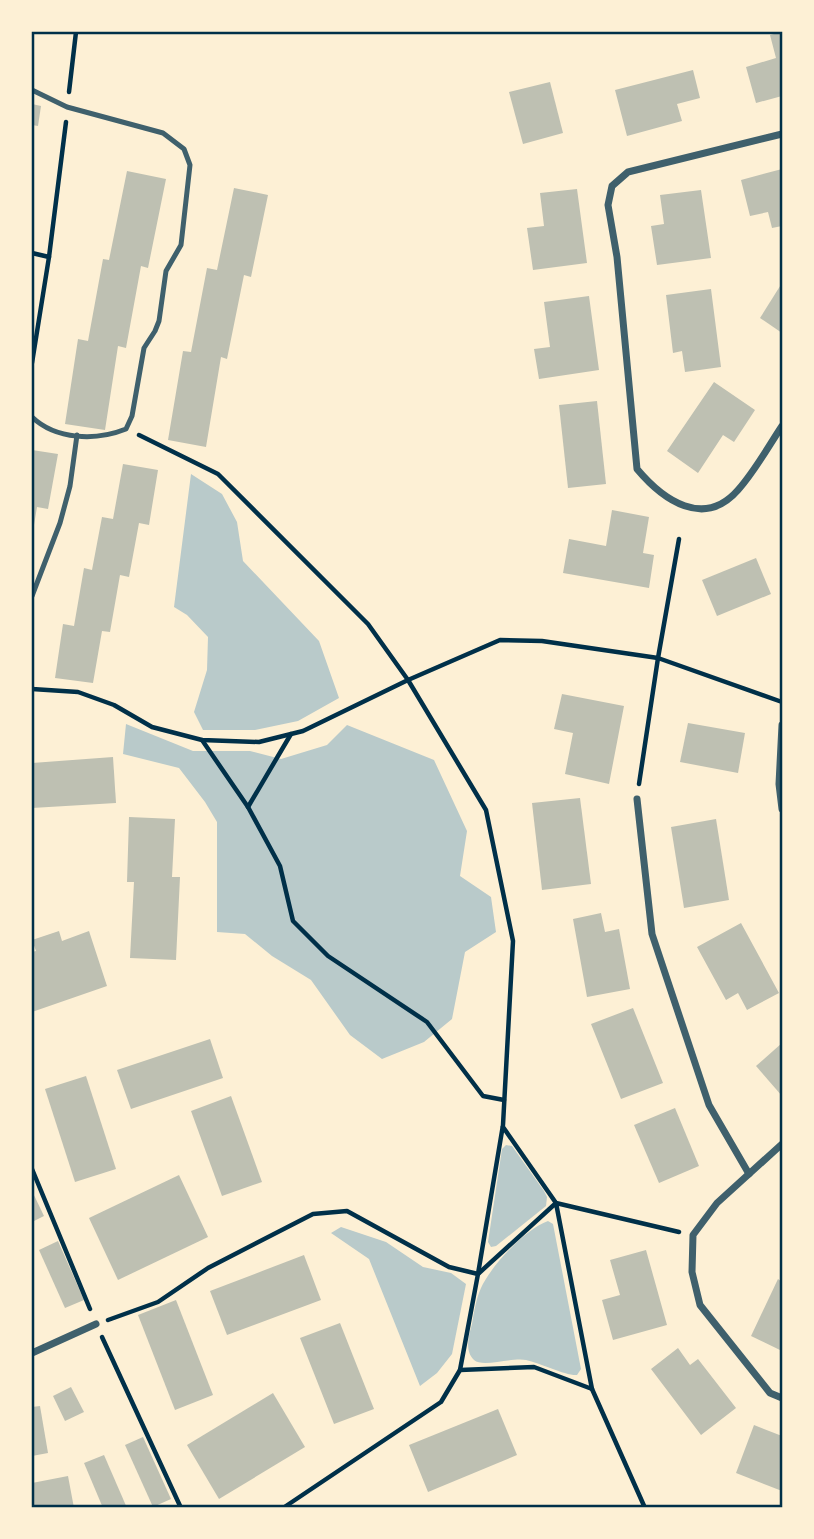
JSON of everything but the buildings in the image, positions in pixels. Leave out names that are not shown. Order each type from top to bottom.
[{"type":"street","points":[[782,134],[628,172],[612,186],[608,205],[617,257],[637,469],[652,486],[677,504],[696,511],[718,505],[737,491],[782,426]]},
{"type":"street","points":[[782,725],[779,784],[782,809]]},
{"type":"street","points":[[637,799],[652,934],[709,1105],[749,1174]]},
{"type":"street","points":[[782,1144],[717,1203],[693,1235],[692,1272],[700,1305],[770,1393],[782,1398]]},
{"type":"street","points":[[32,1353],[96,1324]]},
{"type":"lane","points":[[32,90],[67,107],[163,133],[184,149],[190,165],[181,245],[166,271],[159,321],[144,348],[132,416],[126,429],[90,438],[43,428],[32,417]]},
{"type":"lane","points":[[32,596],[71,486],[77,435]]},
{"type":"path","points":[[32,363],[49,257],[76,32]]},
{"type":"path","points":[[32,253],[49,257]]},
{"type":"path","points":[[126,429],[218,474],[368,624],[408,680],[486,810],[513,941],[503,1125],[460,1370],[441,1402],[283,1507]]},
{"type":"path","points":[[637,799],[679,539]]},
{"type":"path","points":[[32,689],[78,692],[114,705],[152,727],[202,740],[259,742],[303,731],[408,680],[500,640],[542,640],[658,658],[782,702]]},
{"type":"path","points":[[248,807],[291,734]]},
{"type":"path","points":[[202,740],[248,807],[280,866],[293,921],[328,956],[427,1022],[484,1096],[505,1100]]},
{"type":"path","points":[[503,1125],[556,1203],[592,1389],[645,1507]]},
{"type":"path","points":[[556,1203],[693,1235]]},
{"type":"path","points":[[478,1274],[556,1203]]},
{"type":"path","points":[[96,1324],[158,1302],[208,1268],[313,1214],[347,1211],[449,1268],[478,1274]]},
{"type":"path","points":[[460,1370],[534,1367],[592,1389]]},
{"type":"shaded area","points":[[191,474],[222,494],[237,522],[243,561],[319,641],[339,698],[298,721],[255,730],[203,730],[194,712],[207,670],[208,637],[187,615],[174,607]]},
{"type":"shaded area","points":[[126,724],[193,751],[250,751],[281,759],[327,745],[347,725],[434,760],[467,831],[460,876],[491,897],[496,932],[465,952],[452,1019],[424,1042],[382,1059],[350,1035],[311,980],[272,956],[245,934],[217,932],[217,822],[179,768],[123,754]]},
{"type":"shaded area","points":[[506,1145],[512,1146],[544,1191],[547,1197],[546,1206],[496,1246],[491,1247],[488,1242],[502,1149]]},
{"type":"shaded area","points":[[548,1221],[553,1224],[581,1369],[577,1375],[572,1375],[526,1360],[484,1363],[474,1360],[469,1352],[468,1342],[481,1288],[492,1269],[510,1249],[529,1232]]},
{"type":"shaded area","points":[[341,1227],[386,1242],[423,1267],[451,1273],[466,1284],[452,1354],[437,1373],[420,1386],[369,1259],[331,1233]]}]
